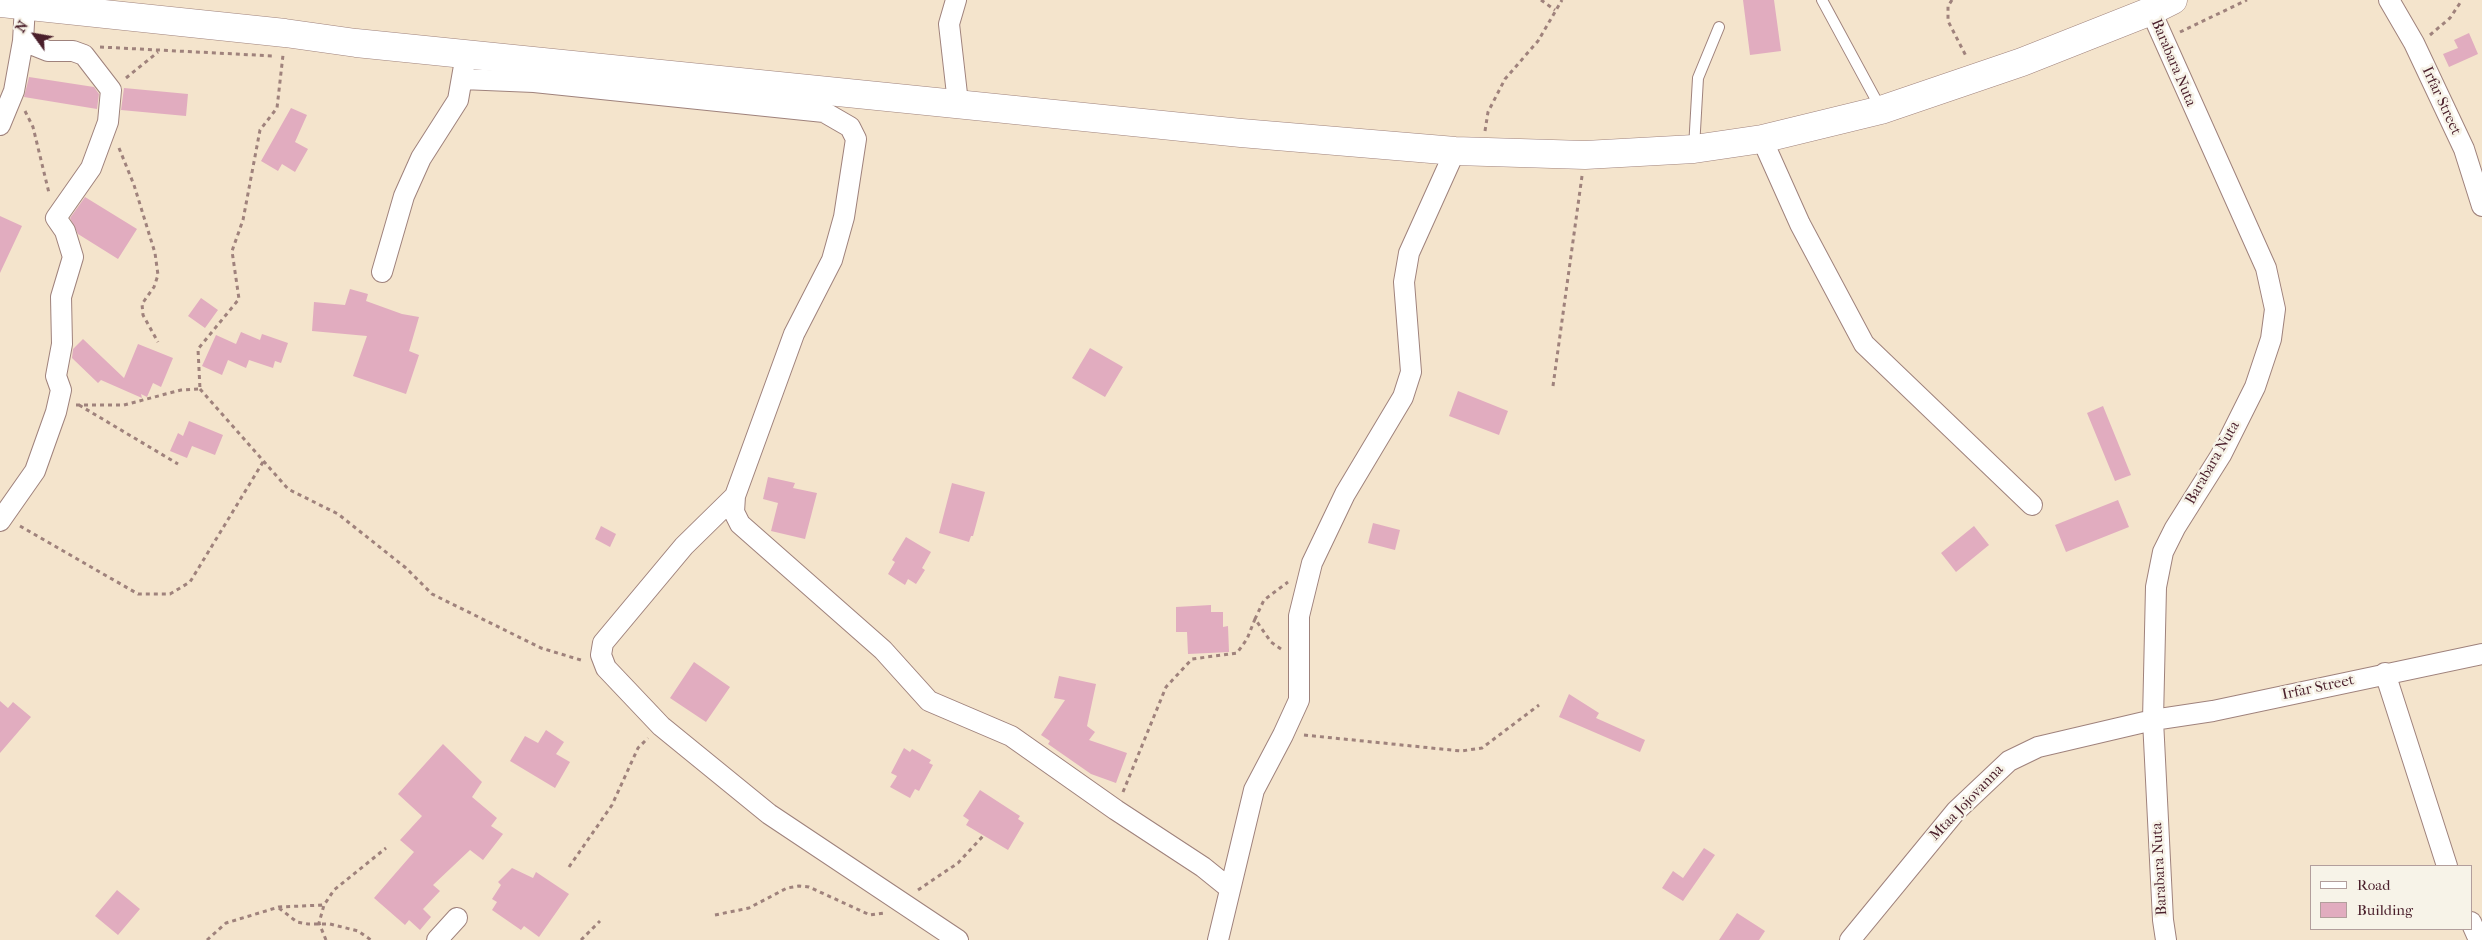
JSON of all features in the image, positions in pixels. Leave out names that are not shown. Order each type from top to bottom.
[{"type":"main road","points":[[12,4],[284,45],[356,43],[464,66],[958,103],[1241,133],[1455,151],[1585,155],[1694,149],[1762,139],[1881,110],[1975,80],[2162,6]]},
{"type":"street","points":[[956,0],[949,24],[958,103]]},
{"type":"street","name":"Irfar Street","points":[[2389,0],[2414,43],[2464,149],[2482,206]]},
{"type":"street","points":[[0,125],[14,91],[24,41],[12,4]]},
{"type":"street","name":"Barabara Nuta","points":[[2162,6],[2164,40],[2266,268],[2275,309],[2272,339],[2255,387],[2222,455],[2175,528],[2163,552],[2156,588],[2153,720],[2162,920],[2166,940]]},
{"type":"street","points":[[1,517],[36,471],[56,412],[61,390],[56,376],[62,344],[61,297],[73,257],[65,231],[56,218],[90,168],[108,122],[111,90],[84,55],[73,51],[48,52],[24,41]]},
{"type":"street","points":[[382,272],[404,196],[421,158],[458,100],[464,66],[534,82],[824,112],[850,127],[856,139],[844,217],[832,260],[794,334],[735,496],[734,512],[740,524],[883,650],[929,701],[1011,736],[1116,810],[1204,867],[1229,888]]},
{"type":"street","points":[[1762,139],[1800,224],[1864,344],[2032,504]]},
{"type":"street","points":[[1218,940],[1254,790],[1300,700],[1299,616],[1312,563],[1345,494],[1403,396],[1411,372],[1404,282],[1408,253],[1455,151]]},
{"type":"street","points":[[735,496],[684,546],[602,643],[601,655],[606,668],[661,726],[769,814],[958,940]]},
{"type":"street","name":"Irfar Street","points":[[2153,720],[2213,711],[2385,673],[2443,664],[2482,654]]},
{"type":"street","points":[[2385,673],[2447,865]]},
{"type":"street","name":"Mtaa Jojovanna","points":[[1850,940],[1956,811],[2009,761],[2038,746],[2153,720]]},
{"type":"street","points":[[437,940],[457,918]]},
{"type":"street","points":[[2472,925],[2478,940]]},
{"type":"lane","points":[[1822,0],[1881,110]]},
{"type":"lane","points":[[1694,149],[1698,78],[1719,27]]},
{"type":"path","points":[[1541,0],[1555,10]]},
{"type":"path","points":[[1482,152],[1488,112],[1506,79],[1538,41],[1562,0]]},
{"type":"path","points":[[1952,0],[1948,6],[1948,21],[1965,52],[1975,80]]},
{"type":"path","points":[[2164,40],[2247,0]]},
{"type":"path","points":[[2414,43],[2434,32],[2450,18],[2462,0]]},
{"type":"path","points":[[73,51],[90,46],[158,52],[284,45],[277,108],[260,130],[243,220],[232,251],[239,298],[198,349],[200,390],[288,489],[338,514],[406,568],[432,594],[541,648],[606,668]]},
{"type":"path","points":[[111,90],[158,52]]},
{"type":"path","points":[[14,91],[33,127],[56,218]]},
{"type":"path","points":[[108,122],[134,185],[155,254],[158,275],[154,287],[142,304],[144,314],[158,342]]},
{"type":"path","points":[[1553,386],[1585,155]]},
{"type":"path","points":[[56,412],[79,404],[124,406],[181,390],[200,390]]},
{"type":"path","points":[[79,404],[178,464]]},
{"type":"path","points":[[1,517],[138,594],[170,594],[190,582],[263,462]]},
{"type":"path","points":[[1116,810],[1166,687],[1192,659],[1237,653],[1247,639],[1264,600],[1312,563]]},
{"type":"path","points":[[1255,619],[1271,642],[1299,664]]},
{"type":"path","points":[[1283,735],[1311,735],[1468,750],[1482,748],[1539,705]]},
{"type":"path","points":[[569,867],[612,805],[638,748],[661,726]]},
{"type":"path","points":[[715,915],[749,908],[787,888],[799,886],[809,886],[870,915],[888,912],[898,901],[958,863],[983,836]]},
{"type":"path","points":[[326,940],[319,923],[324,905],[334,890],[386,848]]},
{"type":"path","points":[[207,940],[226,923],[279,907],[324,905]]},
{"type":"path","points":[[279,907],[297,922],[330,924],[358,931],[371,940]]},
{"type":"path","points":[[581,940],[600,922]]},
{"type":"building","points":[[1743,0],[1774,0],[1781,51],[1750,55]]},
{"type":"building","points":[[2469,33],[2478,54],[2449,67],[2443,54],[2458,48],[2454,40]]},
{"type":"building","points":[[29,77],[94,87],[99,94],[97,109],[24,97]]},
{"type":"building","points":[[124,88],[188,94],[186,116],[121,110]]},
{"type":"building","points":[[291,108],[307,115],[295,142],[308,149],[295,172],[282,164],[278,171],[261,161]]},
{"type":"building","points":[[85,197],[137,229],[118,259],[78,234],[70,218]]},
{"type":"building","points":[[0,216],[22,226],[0,273]]},
{"type":"building","points":[[350,289],[368,294],[366,301],[402,314],[419,317],[409,351],[419,355],[406,394],[353,376],[367,336],[312,331],[314,302],[345,305]]},
{"type":"building","points":[[201,298],[218,310],[205,328],[188,316]]},
{"type":"building","points":[[241,332],[260,340],[262,334],[288,343],[281,363],[275,361],[273,368],[249,360],[246,368],[228,360],[222,375],[202,366],[216,335],[236,344]]},
{"type":"building","points":[[83,339],[124,378],[138,344],[173,358],[161,387],[153,383],[147,397],[141,394],[142,398],[101,380],[98,383],[72,358],[73,349]]},
{"type":"building","points":[[1090,348],[1123,367],[1105,397],[1072,378]]},
{"type":"building","points":[[1458,391],[1508,411],[1499,435],[1449,416]]},
{"type":"building","points":[[2103,406],[2131,475],[2115,481],[2087,413]]},
{"type":"building","points":[[189,421],[223,435],[215,455],[192,446],[187,458],[170,451],[178,433],[183,436]]},
{"type":"building","points":[[768,477],[795,483],[793,488],[817,493],[805,539],[771,531],[778,503],[763,499]]},
{"type":"building","points":[[952,483],[985,492],[973,536],[971,536],[969,542],[939,533]]},
{"type":"building","points":[[2118,500],[2129,527],[2066,552],[2055,525]]},
{"type":"building","points":[[1373,523],[1400,530],[1395,550],[1368,543]]},
{"type":"building","points":[[601,526],[616,534],[610,547],[595,539]]},
{"type":"building","points":[[1974,526],[1989,545],[1956,572],[1941,553]]},
{"type":"building","points":[[906,537],[931,552],[922,568],[925,570],[916,584],[908,579],[905,585],[888,574],[895,562],[892,560]]},
{"type":"building","points":[[1211,605],[1211,612],[1223,612],[1223,627],[1228,626],[1229,652],[1188,654],[1187,632],[1176,632],[1176,607]]},
{"type":"building","points":[[694,662],[730,687],[706,722],[670,698]]},
{"type":"building","points":[[1059,676],[1096,684],[1087,726],[1095,732],[1089,740],[1127,753],[1116,783],[1091,774],[1048,744],[1050,741],[1041,735],[1065,700],[1054,698]]},
{"type":"building","points":[[1569,694],[1599,713],[1596,718],[1645,740],[1640,752],[1559,717]]},
{"type":"building","points":[[0,701],[8,708],[13,702],[31,717],[0,753]]},
{"type":"building","points":[[546,730],[564,742],[556,754],[570,762],[555,788],[510,761],[525,736],[538,743]]},
{"type":"building","points":[[443,744],[482,782],[472,797],[497,818],[491,826],[503,834],[483,860],[470,850],[433,885],[440,891],[423,909],[431,917],[420,930],[409,920],[405,925],[374,898],[414,852],[400,840],[422,816],[398,794]]},
{"type":"building","points":[[904,748],[910,752],[912,749],[931,760],[929,763],[933,765],[919,791],[915,789],[910,798],[890,787],[897,776],[891,773]]},
{"type":"building","points":[[980,790],[1020,816],[1018,819],[1024,823],[1008,850],[966,825],[969,820],[963,816]]},
{"type":"building","points":[[1704,848],[1715,855],[1683,901],[1662,888],[1673,871],[1683,878]]},
{"type":"building","points":[[512,868],[533,878],[536,872],[569,894],[539,937],[524,926],[521,930],[492,910],[497,902],[492,899],[501,885],[498,882]]},
{"type":"building","points":[[117,890],[140,909],[118,935],[95,916]]},
{"type":"building","points":[[1737,913],[1765,931],[1759,940],[1719,940]]}]
